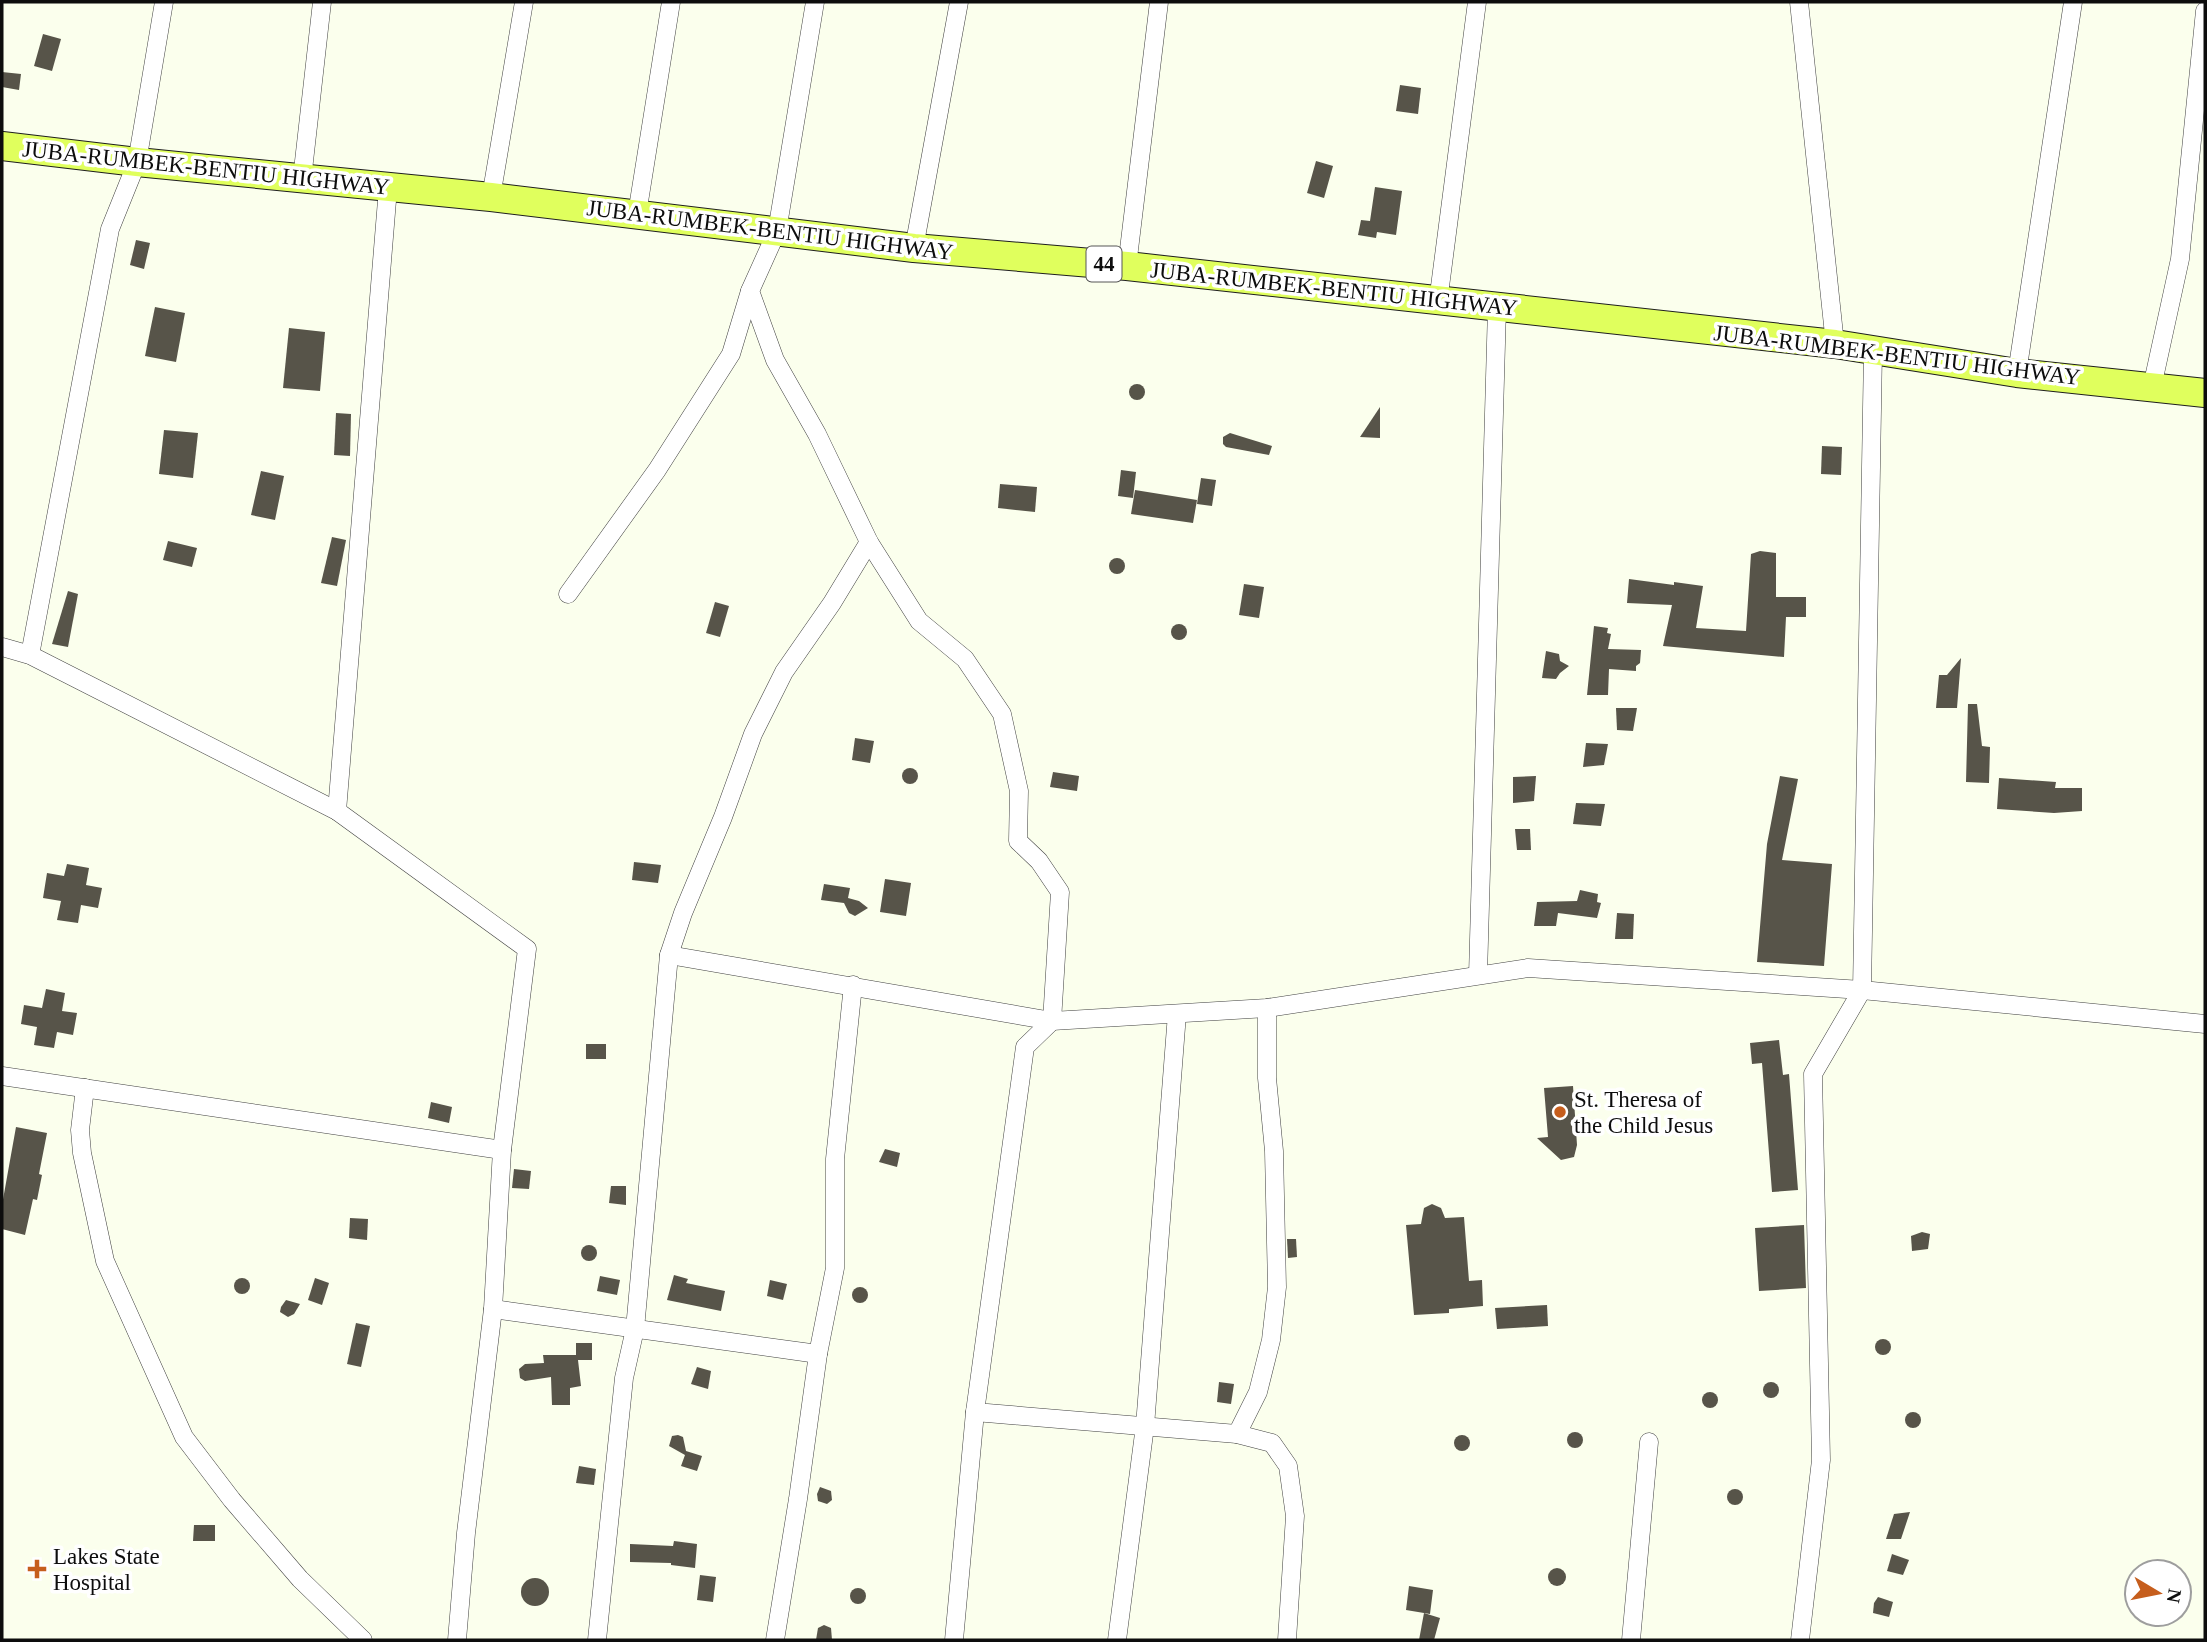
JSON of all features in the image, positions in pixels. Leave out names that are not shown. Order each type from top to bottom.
[{"type":"main road","name":"JUBA-RUMBEK-BENTIU HIGHWAY","points":[[2,146],[491,197],[914,248],[1127,266],[1835,344],[2017,373],[2205,393]]},
{"type":"street","points":[[30,655],[110,229],[137,162],[164,2]]},
{"type":"street","points":[[302,179],[321,2]]},
{"type":"street","points":[[491,197],[524,2]]},
{"type":"street","points":[[637,214],[671,2]]},
{"type":"street","points":[[568,594],[657,470],[731,354],[750,291],[777,231],[815,2]]},
{"type":"street","points":[[914,248],[959,2]]},
{"type":"street","points":[[1127,266],[1158,2]]},
{"type":"street","points":[[1438,302],[1477,2]]},
{"type":"street","points":[[1799,2],[1835,344]]},
{"type":"street","points":[[2017,373],[2073,2]]},
{"type":"street","points":[[2195,2],[2205,3]]},
{"type":"street","points":[[2152,387],[2180,259],[2205,11]]},
{"type":"street","points":[[337,811],[388,188]]},
{"type":"street","points":[[750,291],[775,360],[817,434],[869,542],[919,621],[965,659],[1002,714],[1019,791],[1018,841],[1039,860],[1060,892],[1052,1021],[1025,1047],[975,1412],[954,1640]]},
{"type":"street","points":[[1478,975],[1497,307]]},
{"type":"street","points":[[1800,1640],[1821,1460],[1813,1074],[1863,990],[1873,351]]},
{"type":"street","points":[[597,1640],[624,1378],[635,1329],[669,955],[753,734],[784,672],[832,603],[869,542]]},
{"type":"street","points":[[2,647],[30,655],[337,811],[527,949],[502,1150],[493,1309],[466,1533],[457,1640]]},
{"type":"street","points":[[669,955],[1052,1021],[1267,1008],[1528,968],[1863,990],[2205,1024]]},
{"type":"street","points":[[775,1640],[818,1354],[835,1268],[835,1159],[853,985]]},
{"type":"street","points":[[1237,1434],[1258,1392],[1271,1340],[1277,1287],[1274,1151],[1266,1079],[1267,1008]]},
{"type":"street","points":[[1117,1640],[1146,1426],[1177,1014]]},
{"type":"street","points":[[2,1076],[502,1150]]},
{"type":"street","points":[[85,1088],[80,1130],[82,1153],[105,1261],[184,1437],[232,1500],[300,1579],[363,1640]]},
{"type":"street","points":[[493,1309],[818,1354]]},
{"type":"street","points":[[975,1412],[1237,1434],[1272,1443],[1288,1466],[1295,1516],[1287,1640]]},
{"type":"street","points":[[1631,1640],[1649,1442]]},
{"type":"building","points":[[43,34],[61,39],[52,71],[34,66]]},
{"type":"building","points":[[2,72],[21,74],[19,90],[2,87]]},
{"type":"building","points":[[1400,85],[1421,88],[1418,114],[1396,111]]},
{"type":"building","points":[[1316,161],[1333,166],[1324,198],[1307,193]]},
{"type":"building","points":[[1375,187],[1402,191],[1396,235],[1377,232],[1376,238],[1358,235],[1361,220],[1370,221]]},
{"type":"building","points":[[136,240],[150,243],[144,269],[130,265]]},
{"type":"building","points":[[155,307],[185,313],[176,362],[145,356]]},
{"type":"building","points":[[289,328],[325,332],[320,391],[283,388]]},
{"type":"building","points":[[1137,384],[1145,392],[1137,400],[1129,392]]},
{"type":"building","points":[[1380,407],[1380,438],[1360,437]]},
{"type":"building","points":[[336,413],[351,414],[350,456],[334,455]]},
{"type":"building","points":[[164,430],[198,433],[193,478],[159,474]]},
{"type":"building","points":[[1230,433],[1272,446],[1269,455],[1226,447],[1223,437]]},
{"type":"building","points":[[1822,446],[1842,447],[1841,475],[1821,474]]},
{"type":"building","points":[[1121,470],[1136,472],[1133,498],[1118,496]]},
{"type":"building","points":[[261,471],[284,476],[275,520],[251,515]]},
{"type":"building","points":[[1201,478],[1216,480],[1212,506],[1197,504]]},
{"type":"building","points":[[1000,484],[1037,487],[1035,512],[998,508]]},
{"type":"building","points":[[1135,490],[1197,500],[1193,523],[1131,514]]},
{"type":"building","points":[[332,537],[346,540],[337,586],[321,583]]},
{"type":"building","points":[[168,541],[197,548],[192,567],[163,560]]},
{"type":"building","points":[[1760,551],[1776,553],[1776,597],[1806,597],[1806,617],[1786,617],[1784,657],[1663,646],[1672,605],[1627,603],[1629,579],[1703,586],[1696,628],[1746,631],[1751,554]]},
{"type":"building","points":[[1117,558],[1123,560],[1123,572],[1117,574],[1111,572],[1109,566],[1111,560]]},
{"type":"building","points":[[1244,584],[1264,587],[1259,618],[1239,615]]},
{"type":"building","points":[[68,591],[78,594],[68,647],[52,644]]},
{"type":"building","points":[[715,602],[729,606],[720,637],[706,633]]},
{"type":"building","points":[[1179,624],[1187,632],[1179,640],[1171,632]]},
{"type":"building","points":[[1594,626],[1608,628],[1607,633],[1611,634],[1608,649],[1641,650],[1636,671],[1609,669],[1608,695],[1587,695]]},
{"type":"building","points":[[1546,651],[1559,654],[1560,661],[1569,666],[1556,679],[1542,678]]},
{"type":"building","points":[[1961,658],[1957,708],[1936,708],[1939,675],[1947,675]]},
{"type":"building","points":[[1968,704],[1977,704],[1982,746],[1990,747],[1989,783],[1966,782]]},
{"type":"building","points":[[1616,708],[1637,708],[1633,731],[1617,730]]},
{"type":"building","points":[[855,738],[874,741],[870,763],[852,760]]},
{"type":"building","points":[[1586,743],[1608,744],[1604,765],[1583,767]]},
{"type":"building","points":[[910,768],[916,770],[916,782],[910,784],[904,782],[902,776],[904,770]]},
{"type":"building","points":[[1053,772],[1079,776],[1077,791],[1050,787]]},
{"type":"building","points":[[1536,776],[1534,801],[1513,803],[1513,777]]},
{"type":"building","points":[[1780,776],[1798,779],[1782,860],[1832,864],[1824,966],[1757,962],[1767,844]]},
{"type":"building","points":[[1999,778],[2056,782],[2055,788],[2082,788],[2082,811],[2054,813],[1997,809]]},
{"type":"building","points":[[1576,803],[1605,804],[1601,826],[1573,824]]},
{"type":"building","points":[[1515,829],[1530,829],[1531,850],[1517,850]]},
{"type":"building","points":[[634,862],[661,865],[658,883],[632,880]]},
{"type":"building","points":[[67,864],[89,868],[86,885],[102,888],[98,908],[81,905],[78,923],[57,920],[61,901],[43,898],[47,873],[64,876]]},
{"type":"building","points":[[885,879],[911,883],[906,916],[880,912]]},
{"type":"building","points":[[824,884],[850,888],[848,898],[859,901],[868,908],[855,916],[849,913],[844,903],[821,900]]},
{"type":"building","points":[[1580,890],[1598,894],[1597,902],[1601,903],[1597,918],[1558,913],[1556,926],[1534,926],[1537,902],[1577,901]]},
{"type":"building","points":[[1617,913],[1634,914],[1633,939],[1615,939]]},
{"type":"building","points":[[46,989],[65,993],[62,1011],[77,1013],[73,1035],[57,1032],[54,1048],[34,1045],[37,1027],[21,1024],[24,1005],[42,1008]]},
{"type":"building","points":[[1779,1040],[1783,1075],[1789,1074],[1798,1190],[1772,1192],[1762,1063],[1752,1064],[1750,1043]]},
{"type":"building","points":[[586,1044],[606,1044],[606,1059],[586,1059]]},
{"type":"building","name":"St. Theresa of the Child Jesus","points":[[1573,1086],[1577,1145],[1574,1157],[1561,1160],[1537,1138],[1548,1137],[1544,1088]]},
{"type":"building","points":[[431,1102],[452,1107],[449,1123],[428,1118]]},
{"type":"building","points":[[16,1127],[47,1133],[37,1200],[33,1199],[25,1235],[2,1229],[2,1205]]},
{"type":"building","points":[[885,1149],[900,1153],[897,1167],[879,1162]]},
{"type":"building","points":[[514,1169],[531,1171],[529,1189],[512,1188]]},
{"type":"building","points":[[611,1186],[626,1186],[626,1205],[609,1203]]},
{"type":"building","points":[[1432,1204],[1441,1208],[1445,1218],[1464,1217],[1469,1281],[1482,1280],[1483,1306],[1449,1309],[1449,1313],[1414,1315],[1406,1225],[1421,1224],[1424,1208]]},
{"type":"building","points":[[350,1218],[368,1219],[367,1240],[349,1238]]},
{"type":"building","points":[[1804,1225],[1806,1288],[1759,1291],[1755,1228]]},
{"type":"building","points":[[1922,1232],[1930,1234],[1928,1249],[1912,1251],[1911,1236]]},
{"type":"building","points":[[1287,1239],[1296,1239],[1297,1257],[1288,1258]]},
{"type":"building","points":[[589,1245],[597,1253],[589,1261],[581,1253]]},
{"type":"building","points":[[674,1275],[688,1279],[686,1283],[725,1291],[721,1311],[667,1300]]},
{"type":"building","points":[[600,1276],[620,1280],[617,1295],[597,1291]]},
{"type":"building","points":[[242,1278],[248,1280],[248,1292],[242,1294],[236,1292],[234,1286],[236,1280]]},
{"type":"building","points":[[315,1278],[329,1283],[322,1305],[308,1300]]},
{"type":"building","points":[[770,1280],[787,1284],[783,1300],[767,1296]]},
{"type":"building","points":[[860,1287],[868,1295],[860,1303],[852,1295]]},
{"type":"building","points":[[286,1300],[300,1304],[294,1314],[288,1317],[280,1312]]},
{"type":"building","points":[[1547,1305],[1548,1326],[1497,1329],[1495,1308]]},
{"type":"building","points":[[356,1323],[370,1326],[361,1367],[347,1364]]},
{"type":"building","points":[[1883,1339],[1889,1341],[1889,1353],[1883,1355],[1877,1353],[1875,1347],[1877,1341]]},
{"type":"building","points":[[576,1343],[592,1343],[592,1360],[578,1360],[581,1386],[570,1388],[570,1405],[552,1405],[551,1377],[525,1381],[520,1378],[519,1369],[525,1364],[544,1363],[543,1355],[576,1355]]},
{"type":"building","points":[[697,1367],[711,1371],[708,1389],[691,1384]]},
{"type":"building","points":[[1219,1382],[1234,1384],[1231,1404],[1217,1402]]},
{"type":"building","points":[[1771,1382],[1777,1384],[1777,1396],[1771,1398],[1765,1396],[1763,1390],[1765,1384]]},
{"type":"building","points":[[1710,1392],[1716,1394],[1716,1406],[1710,1408],[1704,1406],[1702,1400],[1704,1394]]},
{"type":"building","points":[[1913,1412],[1919,1414],[1919,1426],[1913,1428],[1907,1426],[1905,1420],[1907,1414]]},
{"type":"building","points":[[1575,1432],[1581,1434],[1581,1446],[1575,1448],[1569,1446],[1567,1440],[1569,1434]]},
{"type":"building","points":[[1462,1435],[1468,1437],[1468,1449],[1462,1451],[1456,1449],[1454,1443],[1456,1437]]},
{"type":"building","points":[[672,1436],[683,1437],[686,1451],[702,1456],[697,1471],[681,1466],[685,1455],[669,1446]]},
{"type":"building","points":[[579,1466],[596,1469],[594,1485],[576,1483]]},
{"type":"building","points":[[820,1487],[831,1491],[832,1500],[827,1504],[818,1501]]},
{"type":"building","points":[[1735,1489],[1741,1491],[1741,1503],[1735,1505],[1729,1503],[1727,1497],[1729,1491]]},
{"type":"building","points":[[1910,1512],[1901,1539],[1886,1539],[1894,1514]]},
{"type":"building","points":[[194,1525],[215,1525],[215,1541],[193,1541]]},
{"type":"building","points":[[674,1541],[697,1544],[695,1568],[671,1563],[630,1562],[630,1544],[673,1546]]},
{"type":"building","points":[[1892,1554],[1909,1560],[1903,1575],[1887,1571]]},
{"type":"building","points":[[1557,1568],[1563,1571],[1566,1577],[1563,1583],[1557,1586],[1551,1583],[1548,1577],[1551,1571]]},
{"type":"building","points":[[700,1575],[716,1577],[713,1602],[697,1600]]},
{"type":"building","points":[[535,1578],[545,1582],[549,1592],[545,1602],[535,1606],[525,1602],[521,1592],[525,1582]]},
{"type":"building","points":[[1409,1586],[1433,1590],[1430,1614],[1406,1610]]},
{"type":"building","points":[[858,1588],[864,1590],[864,1602],[858,1604],[852,1602],[850,1596],[852,1590]]},
{"type":"building","points":[[1878,1597],[1893,1602],[1889,1617],[1873,1613]]},
{"type":"building","points":[[1424,1613],[1440,1618],[1434,1640],[1419,1640]]},
{"type":"building","points":[[824,1625],[831,1628],[832,1640],[816,1640],[818,1628]]},
{"type":"place","name":"St. Theresa of the Child Jesus","points":[[1560,1112]]},
{"type":"place","name":"Lakes State Hospital","points":[[37,1569]]}]
